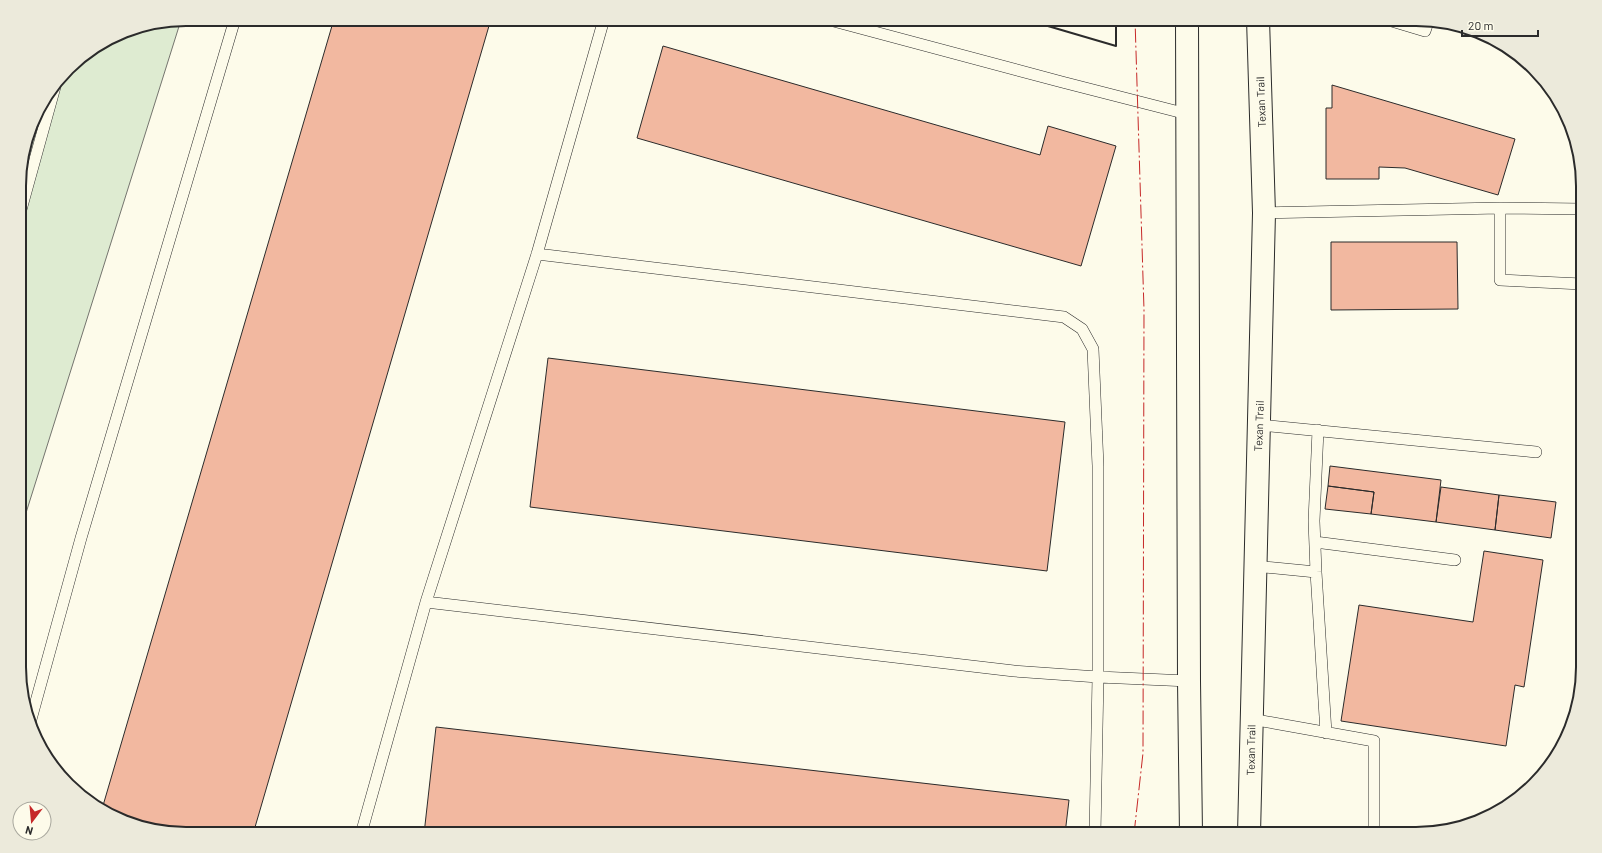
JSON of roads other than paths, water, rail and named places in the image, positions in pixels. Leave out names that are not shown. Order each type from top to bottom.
[{"type":"main road","points":[[1187,26],[1191,827]]},
{"type":"main road","name":"Texan Trail","points":[[1249,827],[1254,566],[1260,424],[1264,213],[1258,26]]},
{"type":"lane","points":[[33,713],[84,531],[233,26]]},
{"type":"lane","points":[[363,827],[426,602],[537,254],[602,26]]},
{"type":"lane","points":[[852,26],[1187,114]]},
{"type":"lane","points":[[1408,26],[1425,31],[1427,26]]},
{"type":"lane","points":[[26,195],[52,99]]},
{"type":"lane","points":[[1500,208],[1500,280],[1576,284]]},
{"type":"lane","points":[[1264,213],[1500,208],[1576,209]]},
{"type":"lane","points":[[537,254],[1064,318],[1082,329],[1092,349],[1098,466],[1098,677],[1094,827]]},
{"type":"lane","points":[[1260,424],[1536,452]]},
{"type":"lane","points":[[1318,430],[1315,542],[1326,733]]},
{"type":"lane","points":[[1315,542],[1455,560]]},
{"type":"lane","points":[[1254,566],[1316,572]]},
{"type":"lane","points":[[426,602],[1014,671],[1189,681]]},
{"type":"lane","points":[[1251,719],[1374,741],[1374,827]]}]
